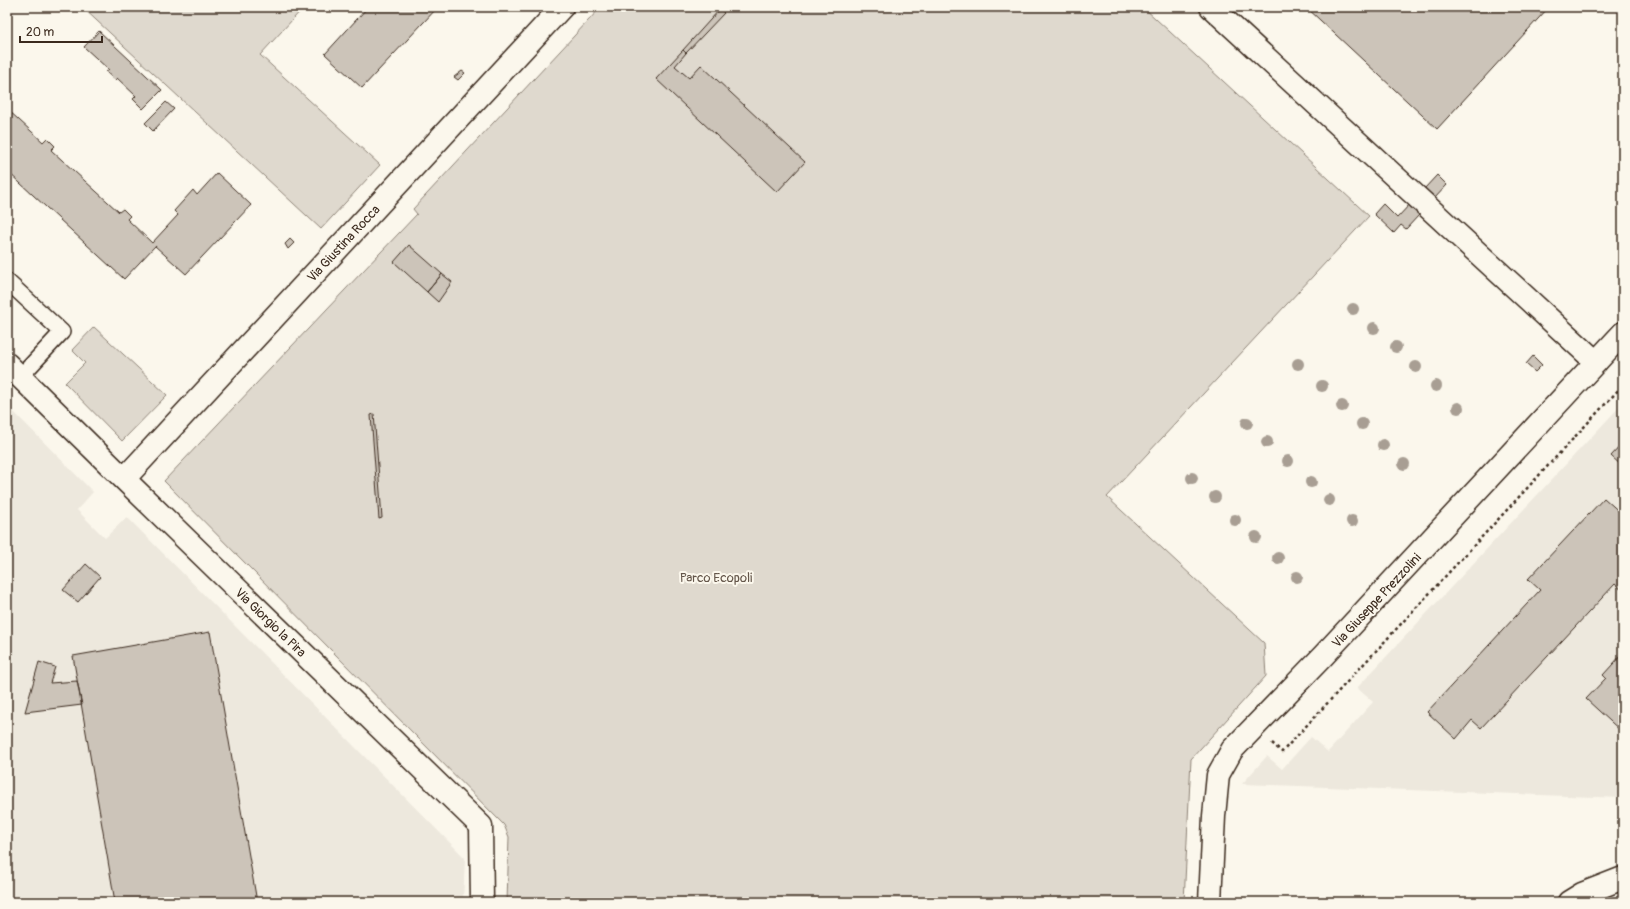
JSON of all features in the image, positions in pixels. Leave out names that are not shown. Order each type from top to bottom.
[{"type":"street","name":"Via Giustina Rocca","points":[[124,479],[562,7]]},
{"type":"street","points":[[1211,7],[1596,362]]},
{"type":"street","name":"Via Giuseppe Prezzolini","points":[[1210,902],[1214,816],[1218,775],[1232,750],[1318,662],[1623,333]]},
{"type":"street","name":"Via Giorgio la Pira","points":[[14,370],[481,826],[482,902]]},
{"type":"street","points":[[1569,902],[1582,894],[1623,878]]},
{"type":"lane","points":[[7,280],[62,332],[14,370]]},
{"type":"path","points":[[1254,727],[1282,752],[1623,385]]},
{"type":"shaded area","points":[[1623,403],[1623,798],[1242,784],[1267,756],[1282,769],[1311,737],[1328,752],[1373,702],[1357,688]]},
{"type":"shaded area","points":[[7,405],[93,492],[77,510],[105,538],[127,517],[465,858],[463,902],[7,902]]},
{"type":"green space","points":[[82,7],[304,7],[260,55],[380,165],[321,229]]},
{"type":"green space","name":"Parco Ecopoli","points":[[601,7],[1143,7],[1369,216],[1107,497],[1264,643],[1266,676],[1191,759],[1184,902],[507,902],[509,837],[504,825],[164,481],[417,214],[413,209]]},
{"type":"green space","points":[[94,327],[167,395],[122,441],[65,383],[85,363],[72,350]]},
{"type":"building","points":[[368,7],[438,7],[362,88],[325,54]]},
{"type":"building","points":[[1306,7],[1549,7],[1437,129]]},
{"type":"building","points":[[720,9],[724,13],[686,53],[683,50]]},
{"type":"building","points":[[99,31],[162,90],[143,109],[133,99],[136,96],[117,78],[115,80],[106,72],[109,70],[84,47]]},
{"type":"building","points":[[683,50],[686,53],[675,66],[689,78],[701,65],[805,162],[777,192],[656,79]]},
{"type":"building","points":[[462,71],[465,73],[458,80],[454,77]]},
{"type":"building","points":[[166,102],[174,109],[153,131],[145,123]]},
{"type":"building","points":[[7,109],[43,142],[47,138],[55,146],[51,150],[119,212],[123,209],[130,216],[127,219],[152,243],[178,215],[174,211],[193,190],[197,195],[217,173],[251,205],[186,274],[155,246],[124,279],[7,171]]},
{"type":"building","points":[[1437,175],[1447,185],[1406,229],[1401,225],[1394,233],[1374,214],[1383,204],[1397,218]]},
{"type":"building","points":[[290,239],[294,243],[288,249],[285,244]]},
{"type":"building","points":[[409,245],[442,274],[427,292],[394,262]]},
{"type":"building","points":[[442,274],[452,282],[438,302],[427,292]]},
{"type":"building","points":[[1533,356],[1542,365],[1535,372],[1526,364]]},
{"type":"building","points":[[374,414],[382,518],[379,519],[371,415]]},
{"type":"building","points":[[1623,443],[1623,467],[1611,456]]},
{"type":"building","points":[[1604,498],[1623,515],[1623,591],[1615,584],[1481,728],[1472,720],[1456,739],[1427,712],[1540,590],[1528,579]]},
{"type":"building","points":[[86,564],[100,577],[78,602],[63,590]]},
{"type":"building","points":[[210,632],[257,902],[115,902],[73,656]]},
{"type":"building","points":[[1623,653],[1623,733],[1586,699],[1606,678],[1603,675]]},
{"type":"building","points":[[39,662],[55,667],[50,683],[77,681],[82,705],[25,712]]}]
